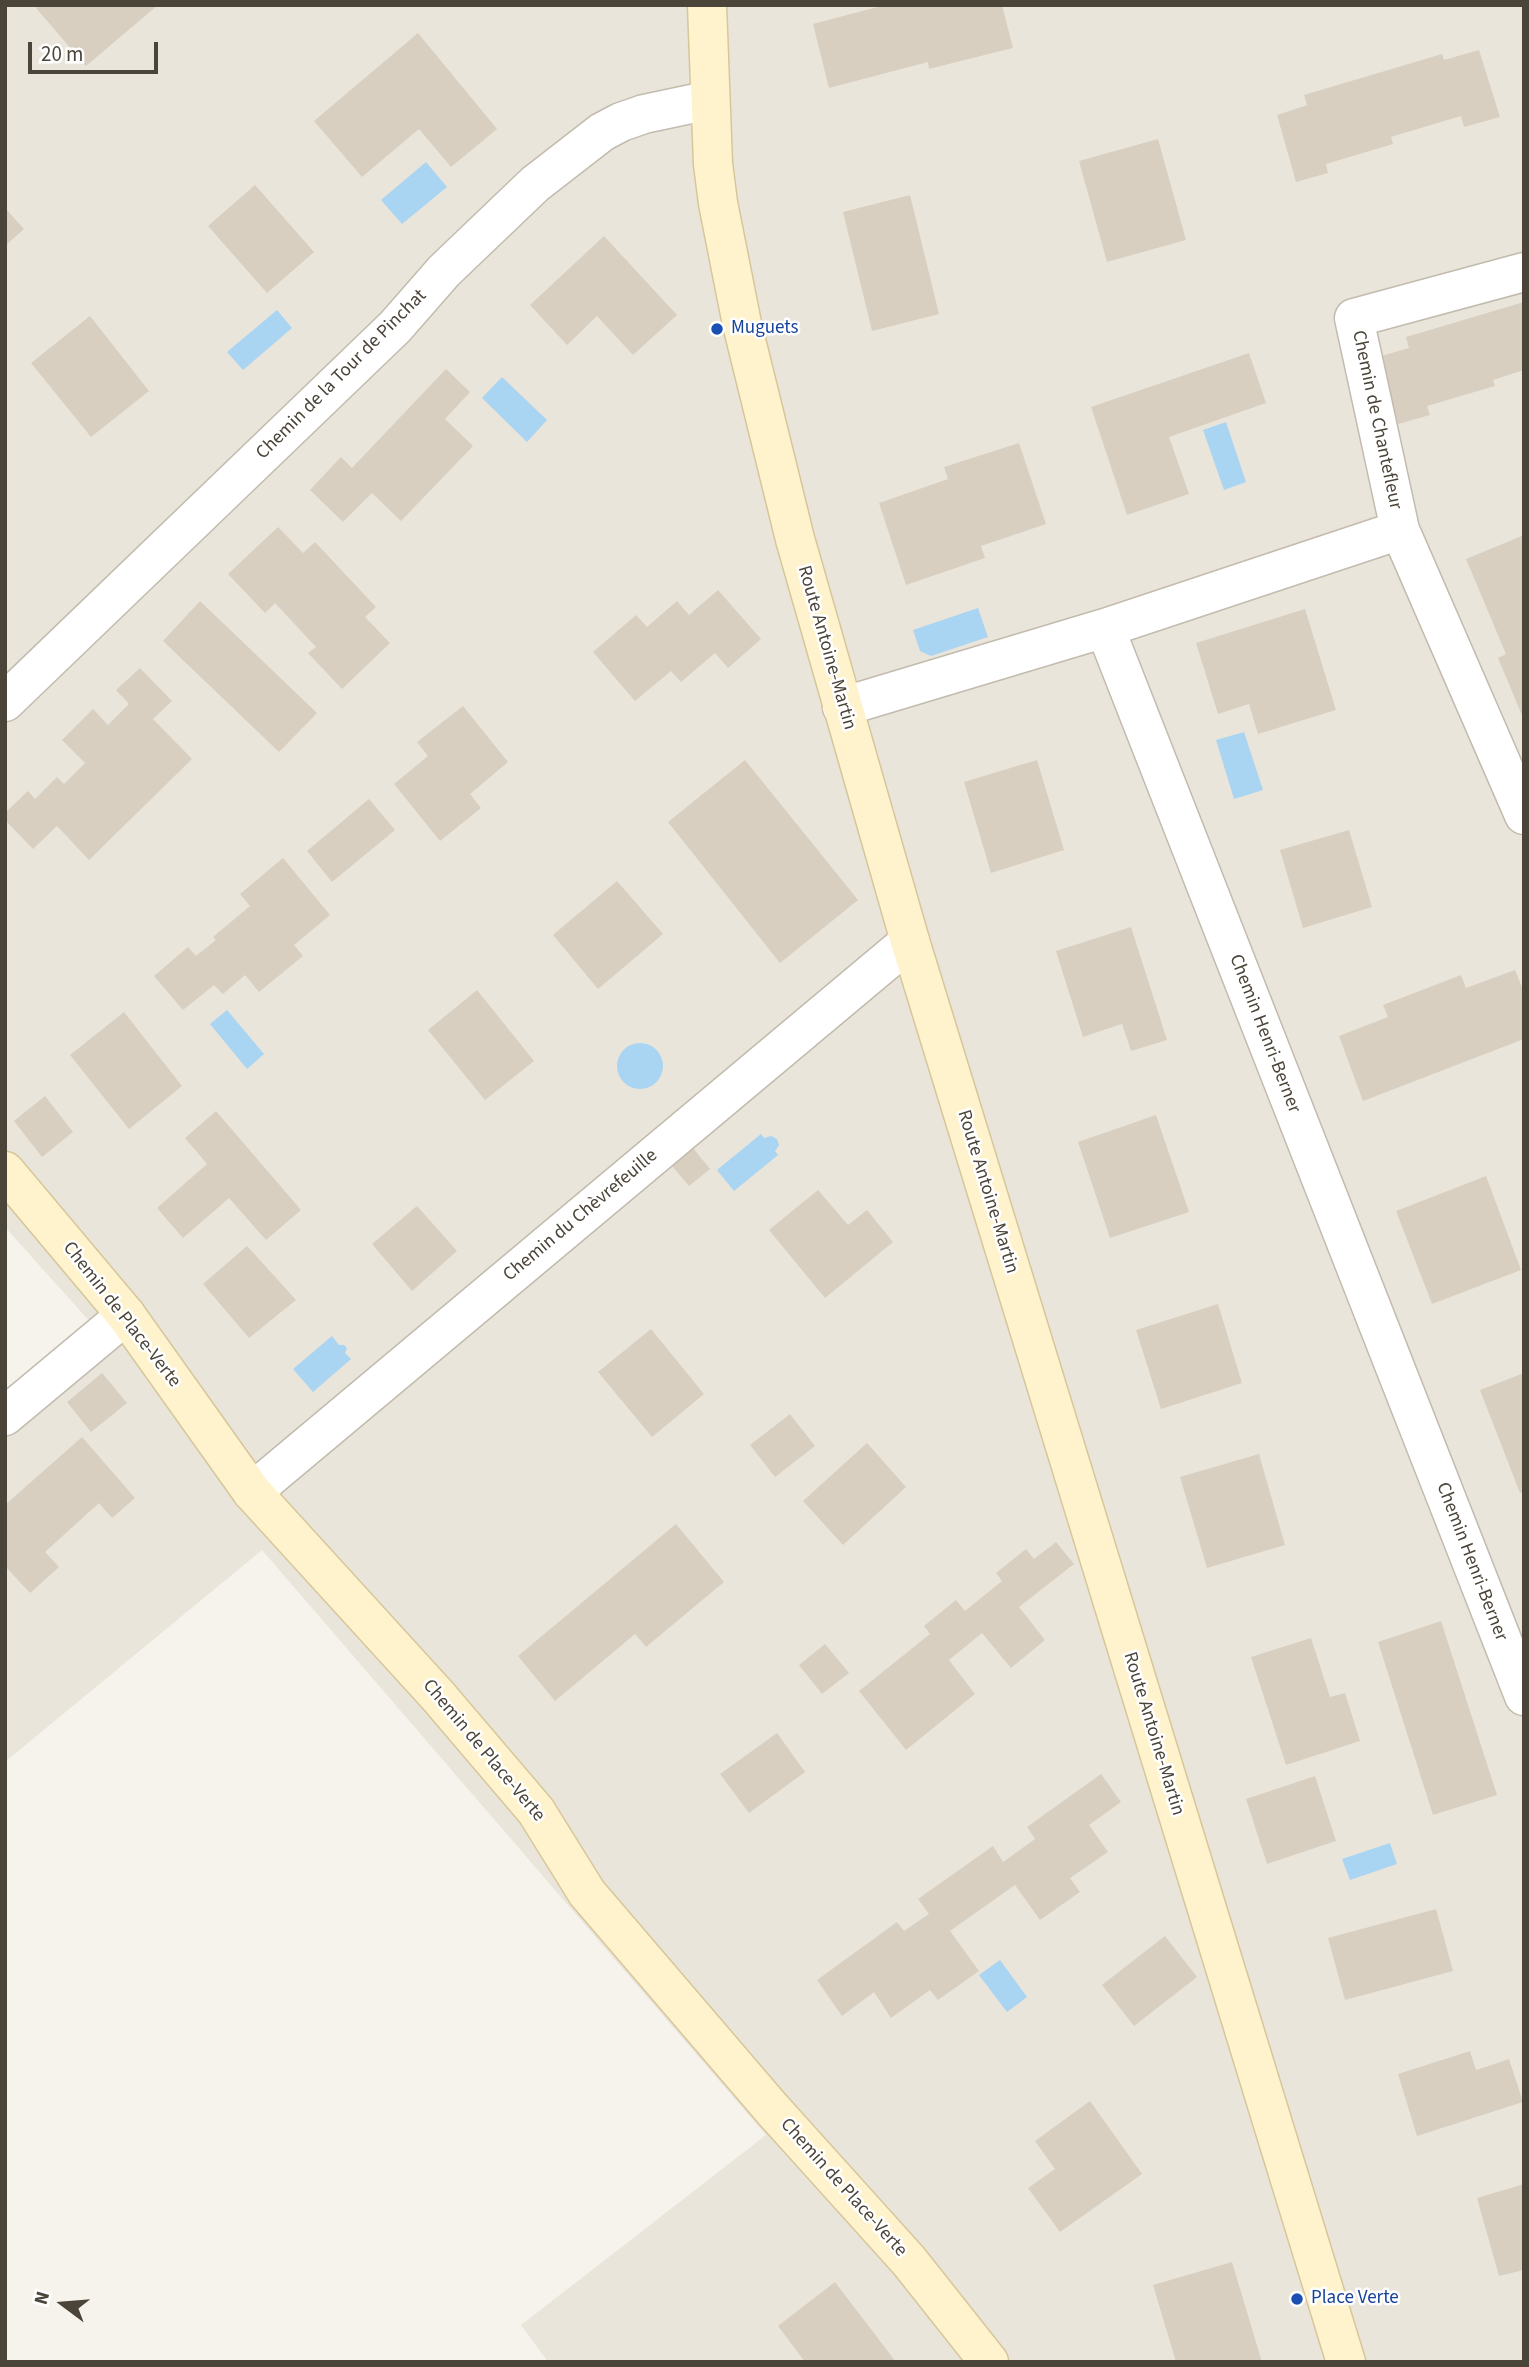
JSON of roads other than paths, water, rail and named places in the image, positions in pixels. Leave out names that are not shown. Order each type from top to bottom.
[{"type":"street","name":"Route Antoine-Martin","points":[[706,5],[713,164],[718,204],[742,324],[795,539],[910,941],[1346,2362]]},
{"type":"street","name":"Chemin de la Tour de Pinchat","points":[[5,702],[395,327],[444,271],[535,184],[602,132],[621,122],[644,114],[710,100]]},
{"type":"street","name":"Chemin de Chantefleur","points":[[1524,272],[1354,317],[1400,530],[1524,815]]},
{"type":"street","name":"Chemin de Chantefleur","points":[[1105,628],[1400,530]]},
{"type":"street","points":[[842,707],[1105,628]]},
{"type":"street","name":"Chemin Henri-Berner","points":[[1105,628],[1524,1696]]},
{"type":"street","name":"Chemin du Chèvrefeuille","points":[[252,1492],[910,941]]},
{"type":"street","name":"Chemin de Place-Verte","points":[[5,1171],[126,1315],[252,1492],[438,1696],[536,1811],[587,1893],[772,2109],[909,2261],[989,2362]]},
{"type":"street","points":[[5,1416],[126,1315]]},
{"type":"water","points":[[426,162],[447,187],[402,224],[381,200]]},
{"type":"water","points":[[277,310],[292,328],[243,370],[227,352]]},
{"type":"water","points":[[502,377],[547,420],[527,442],[482,398]]},
{"type":"water","points":[[1226,422],[1246,482],[1224,490],[1203,430]]},
{"type":"water","points":[[978,608],[988,637],[931,656],[920,651],[913,630]]},
{"type":"water","points":[[1244,732],[1263,790],[1234,799],[1216,740]]},
{"type":"water","points":[[227,1010],[264,1054],[247,1069],[210,1024]]},
{"type":"water","points":[[640,1043],[649,1044],[656,1050],[662,1057],[662,1075],[656,1082],[649,1088],[640,1089],[631,1088],[624,1082],[618,1075],[617,1066],[618,1057],[624,1050],[631,1044]]},
{"type":"water","points":[[761,1134],[764,1138],[771,1136],[777,1139],[779,1145],[775,1151],[778,1155],[734,1191],[717,1170]]},
{"type":"water","points":[[332,1336],[339,1345],[347,1348],[345,1353],[351,1359],[313,1392],[293,1369]]},
{"type":"water","points":[[1390,1843],[1397,1864],[1350,1880],[1342,1859]]},
{"type":"water","points":[[1000,1960],[1027,1997],[1007,2012],[979,1975]]},
{"type":"place","name":"Muguets","points":[[717,329]]},
{"type":"place","name":"Place Verte","points":[[1297,2299]]}]
